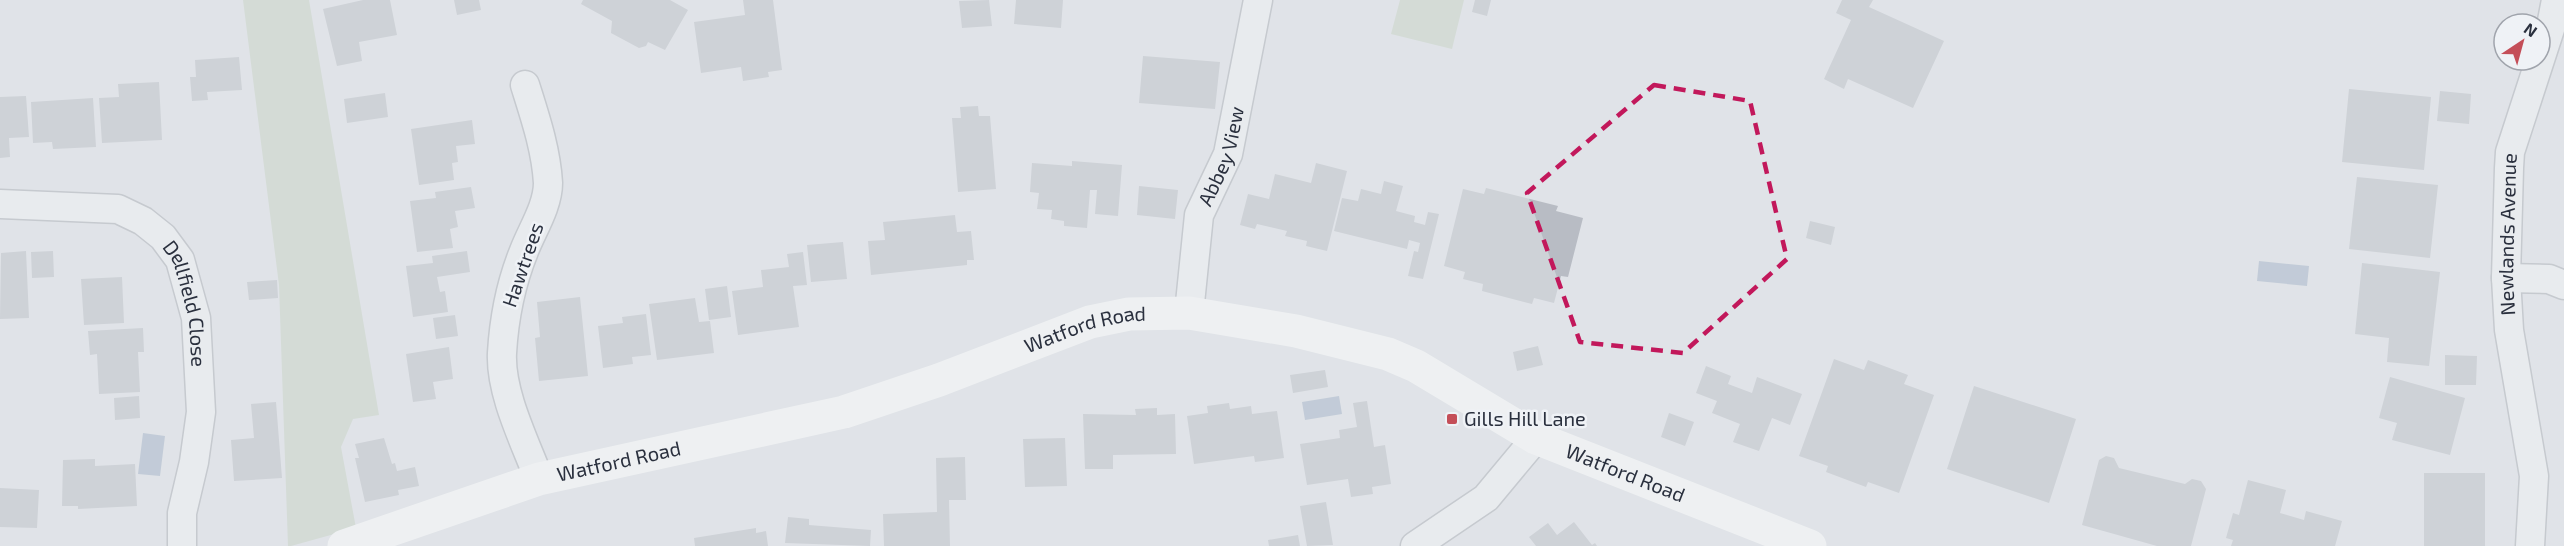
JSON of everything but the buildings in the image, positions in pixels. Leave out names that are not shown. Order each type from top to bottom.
[{"type":"main road","name":"Watford Road","points":[[344,546],[538,479],[844,412],[939,380],[1090,322],[1129,314],[1189,313],[1296,331],[1388,354],[1416,366],[1536,438],[1810,546]]},
{"type":"street","name":"Abbey View","points":[[1189,313],[1199,215],[1228,154],[1258,0]]},
{"type":"street","name":"Newlands Avenue","points":[[2530,546],[2534,476],[2509,330],[2506,278],[2510,152],[2552,26],[2556,0]]},
{"type":"street","name":"Hawtrees","points":[[525,85],[539,127],[548,184],[541,214],[523,252],[508,304],[502,355],[509,400],[538,479]]},
{"type":"street","name":"Dellfield Close","points":[[0,204],[118,209],[143,221],[163,237],[180,260],[196,318],[201,412],[194,462],[182,513],[182,546]]},
{"type":"street","points":[[2506,278],[2549,279],[2564,285]]},
{"type":"street","points":[[1415,546],[1486,498],[1536,438]]},
{"type":"highlighted area","points":[[1654,85],[1750,101],[1787,259],[1683,353],[1580,342],[1527,193]]},
{"type":"green space","points":[[243,0],[309,0],[379,415],[353,419],[341,447],[356,528],[291,546],[288,546],[279,285]]},
{"type":"green space","points":[[1400,0],[1464,0],[1452,49],[1391,34]]},
{"type":"water","points":[[2259,261],[2309,266],[2307,286],[2257,281]]},
{"type":"water","points":[[1339,396],[1342,414],[1305,420],[1302,402]]},
{"type":"water","points":[[143,433],[165,436],[160,476],[138,474]]},
{"type":"place","name":"Gills Hill Lane","points":[[1452,419]]}]
